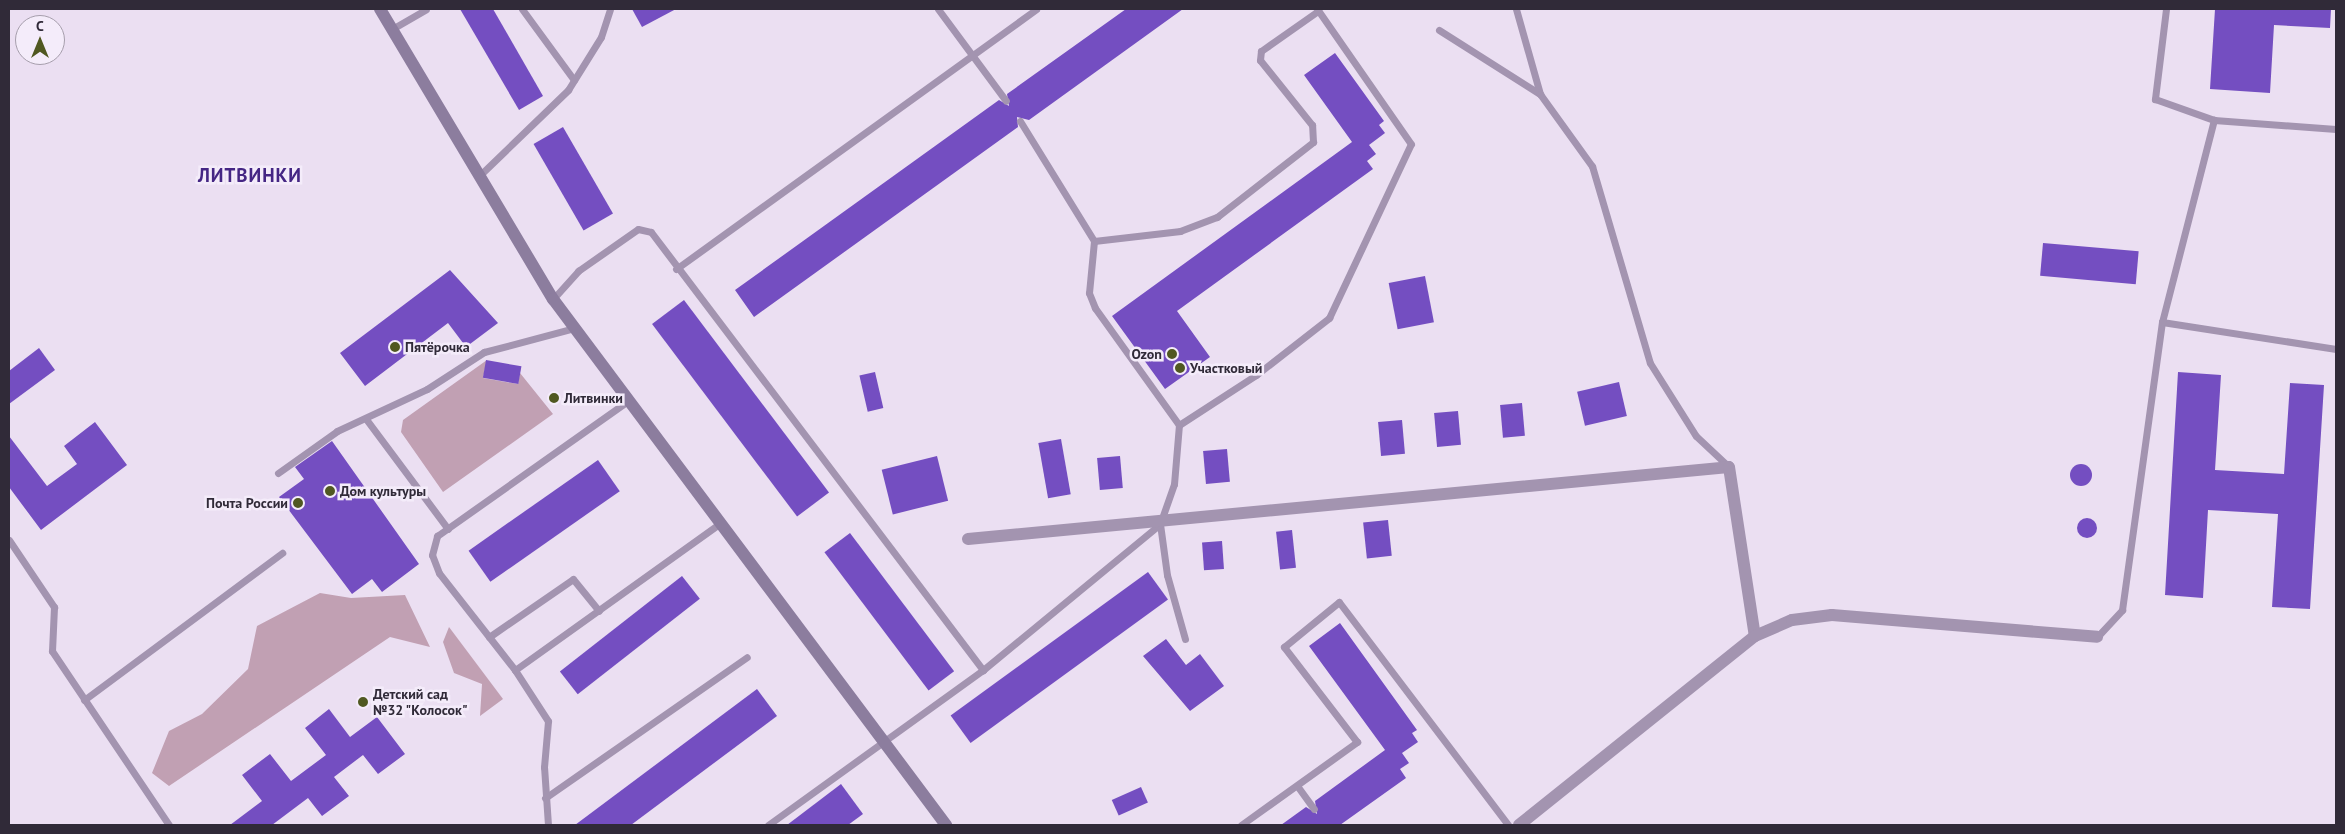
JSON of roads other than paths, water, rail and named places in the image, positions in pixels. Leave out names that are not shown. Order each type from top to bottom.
[{"type":"street","points":[[380,9],[553,299],[720,522],[880,743],[946,825]]},
{"type":"street","points":[[968,539],[1160,524],[1729,467],[1755,636]]},
{"type":"street","points":[[1519,825],[1755,636],[1792,620],[1832,615],[2097,637]]},
{"type":"lane","points":[[392,29],[426,9]]},
{"type":"lane","points":[[522,9],[574,80]]},
{"type":"lane","points":[[479,176],[574,80],[600,37],[610,9]]},
{"type":"lane","points":[[938,9],[1006,101]]},
{"type":"lane","points":[[676,269],[1036,9]]},
{"type":"lane","points":[[1516,9],[1540,94],[1592,166],[1650,363],[1696,436],[1729,467]]},
{"type":"lane","points":[[2166,9],[2155,99],[2214,120],[2336,129]]},
{"type":"lane","points":[[1094,241],[1180,231],[1217,218],[1313,142],[1312,125],[1260,60],[1261,51],[1318,10],[1408,138],[1409,149],[1329,318],[1256,375],[1179,425]]},
{"type":"lane","points":[[1439,30],[1540,94]]},
{"type":"lane","points":[[2097,637],[2122,610],[2162,322],[2214,120]]},
{"type":"lane","points":[[1020,121],[1094,241],[1089,293],[1095,308],[1179,425],[1174,484],[1160,524],[1167,575],[1185,639]]},
{"type":"lane","points":[[553,299],[578,271],[638,229],[651,232],[676,269],[983,670]]},
{"type":"lane","points":[[2162,322],[2336,349]]},
{"type":"lane","points":[[278,473],[337,431],[427,389],[484,352],[574,328]]},
{"type":"lane","points":[[548,825],[545,798],[548,721],[515,670],[439,573],[432,555],[437,536],[628,400]]},
{"type":"lane","points":[[366,419],[448,529]]},
{"type":"lane","points":[[515,670],[720,522]]},
{"type":"lane","points":[[768,825],[983,670],[1160,524]]},
{"type":"lane","points":[[9,540],[54,607],[52,651],[169,825]]},
{"type":"lane","points":[[84,700],[282,553]]},
{"type":"lane","points":[[489,636],[573,579],[599,611]]},
{"type":"lane","points":[[1241,825],[1298,787],[1357,742],[1284,646],[1339,602],[1508,825]]},
{"type":"lane","points":[[545,798],[747,657]]},
{"type":"lane","points":[[1298,787],[1314,809]]},
{"type":"place","name":"Пятёрочка","points":[[395,347]]},
{"type":"place","name":"Ozon","points":[[1172,354]]},
{"type":"place","name":"Участковый","points":[[1180,368]]},
{"type":"place","name":"Литвинки","points":[[554,398]]},
{"type":"place","name":"Дом культуры","points":[[330,491]]},
{"type":"place","name":"Почта России","points":[[298,503]]},
{"type":"place","name":"Детский сад №32 \"Колосок\"","points":[[363,702]]},
{"type":"district","name":"ЛИТВИНКИ","points":[[250,176]]}]
